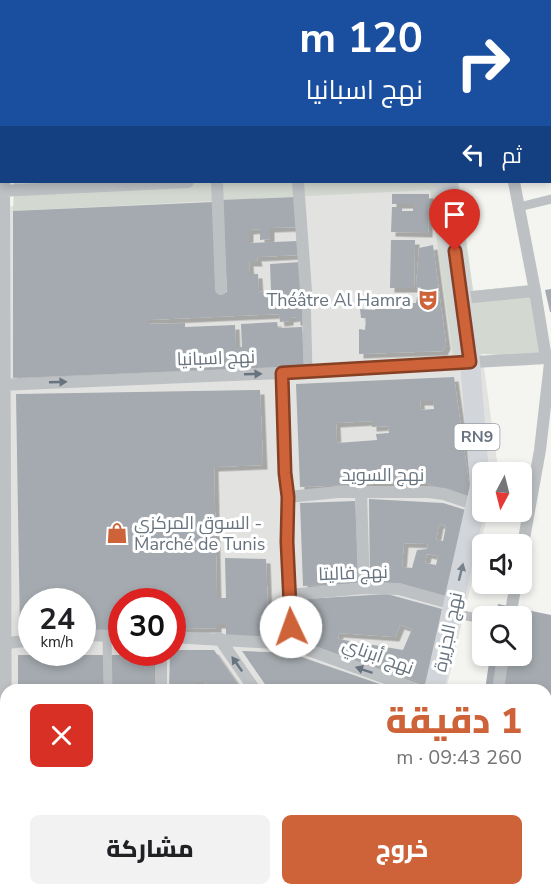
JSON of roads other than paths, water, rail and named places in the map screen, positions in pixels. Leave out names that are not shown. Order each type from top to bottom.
[{"type":"main road","name":"نهج الجزيرة","points":[[445,183],[470,362],[479,462]]},
{"type":"main road","name":"نهج الجزيرة","points":[[435,684],[472,522]]},
{"type":"street","points":[[3,684],[3,188],[129,183]]},
{"type":"street","points":[[217,183],[221,289]]},
{"type":"street","points":[[298,183],[306,291],[308,371]]},
{"type":"street","points":[[514,183],[549,361],[540,450],[525,534]]},
{"type":"street","points":[[519,207],[551,199]]},
{"type":"street","points":[[462,298],[535,291]]},
{"type":"street","name":"نهج اسبانيا","points":[[3,385],[470,362],[549,361]]},
{"type":"street","points":[[282,373],[292,644]]},
{"type":"street","name":"نهج السويد","points":[[288,497],[320,493],[428,492],[444,494],[472,504]]},
{"type":"street","points":[[361,493],[364,588]]},
{"type":"street","name":"نهج فاليتا","points":[[289,595],[364,588],[399,589],[452,608]]},
{"type":"street","points":[[452,608],[472,615]]},
{"type":"street","points":[[96,636],[106,636],[108,684]]},
{"type":"street","name":"نهج أبرناي","points":[[186,637],[292,644],[402,684]]},
{"type":"street","points":[[219,638],[251,684]]},
{"type":"street","points":[[2,644],[18,642]]},
{"type":"street","points":[[161,666],[161,684]]},
{"type":"street","points":[[499,684],[502,666]]},
{"type":"place","name":"Théâtre Al Hamra","points":[[428,300]]},
{"type":"place","name":"السوق المركزي - Marché de Tunis","points":[[117,533]]}]
